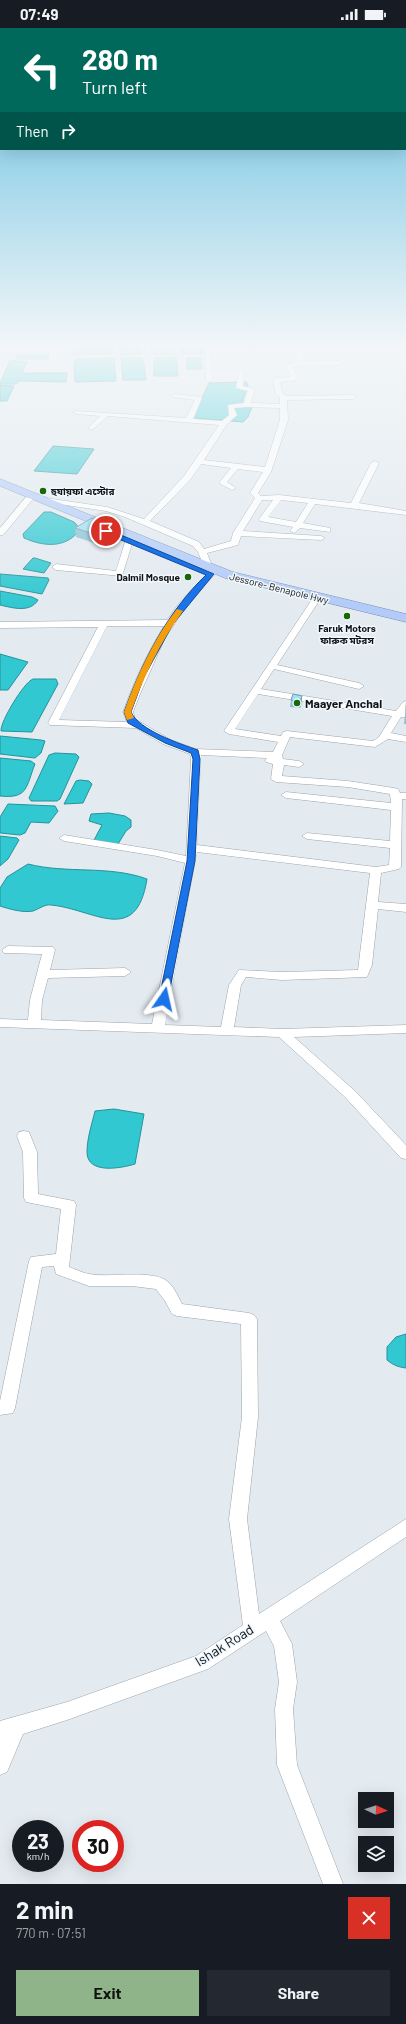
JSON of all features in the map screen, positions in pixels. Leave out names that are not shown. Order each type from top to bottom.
[{"type":"highway","name":"Jessore- Benapole Hwy","points":[[0,482],[34,499],[129,541],[210,571],[315,601],[406,622]]},
{"type":"highway","name":"Jessore- Benapole Hwy","points":[[0,487],[34,499],[210,571],[406,618]]},
{"type":"street","points":[[147,520],[200,462],[219,432]]},
{"type":"street","points":[[280,432],[267,470],[254,493],[259,498],[279,497],[352,506]]},
{"type":"street","points":[[200,462],[267,470]]},
{"type":"street","points":[[375,463],[354,505],[406,513]]},
{"type":"street","points":[[232,488],[223,483],[236,466]]},
{"type":"street","points":[[279,497],[263,519],[327,530]]},
{"type":"street","points":[[202,552],[235,543],[237,533],[252,512],[259,498]]},
{"type":"street","points":[[0,533],[34,499],[107,509],[128,515],[196,544],[202,552],[210,571],[170,623],[140,677],[128,712],[131,721],[167,742],[195,752],[277,755]]},
{"type":"street","points":[[284,536],[287,532],[293,531],[298,525],[313,501]]},
{"type":"street","points":[[237,533],[320,538]]},
{"type":"street","points":[[56,567],[120,574],[129,541]]},
{"type":"street","points":[[284,740],[229,732],[315,601]]},
{"type":"street","points":[[104,623],[53,723],[138,726]]},
{"type":"street","points":[[0,625],[170,623]]},
{"type":"street","points":[[271,666],[359,686]]},
{"type":"street","points":[[255,691],[402,714]]},
{"type":"street","points":[[191,848],[376,870],[395,867],[399,848],[400,800],[394,791],[348,784],[276,779],[279,768],[277,755],[287,734],[375,747],[402,714],[406,704]]},
{"type":"street","points":[[385,735],[406,739]]},
{"type":"street","points":[[158,1027],[191,861],[196,759],[195,752]]},
{"type":"street","points":[[256,754],[267,760],[299,764]]},
{"type":"street","points":[[286,795],[400,800]]},
{"type":"street","points":[[307,836],[399,848]]},
{"type":"street","points":[[64,838],[157,853],[191,861]]},
{"type":"street","points":[[227,1030],[235,985],[243,973],[282,976],[363,974],[366,965],[376,870]]},
{"type":"street","points":[[373,905],[406,908]]},
{"type":"street","points":[[8,950],[49,950],[36,1000],[34,1023]]},
{"type":"street","points":[[43,974],[125,972]]},
{"type":"street","points":[[0,1023],[158,1027],[282,1033],[406,1029]]},
{"type":"street","points":[[282,1033],[350,1094],[406,1154]]},
{"type":"street","points":[[24,1136],[30,1152],[31,1198],[69,1205],[61,1270],[89,1280],[132,1280],[160,1284],[171,1297],[177,1310],[249,1319],[250,1417],[238,1519],[252,1628]]},
{"type":"street","points":[[0,1408],[8,1408],[36,1260],[62,1260]]},
{"type":"street","name":"Ishak Road","points":[[8,1728],[68,1711],[200,1663],[406,1527]]},
{"type":"street","points":[[268,1617],[283,1644],[288,1682],[284,1709],[287,1765],[333,1884]]},
{"type":"street","points":[[0,1765],[8,1728]]},
{"type":"water","points":[[53,446],[94,449],[77,474],[34,471]]},
{"type":"water","points":[[44,512],[51,512],[74,522],[77,525],[78,532],[66,541],[52,544],[38,543],[24,538],[23,534]]},
{"type":"water","points":[[33,558],[51,563],[44,573],[23,569]]},
{"type":"water","points":[[0,574],[48,578],[49,580],[42,594],[0,586]]},
{"type":"water","points":[[0,591],[32,597],[38,600],[31,607],[26,608],[0,605]]},
{"type":"water","points":[[0,654],[28,662],[8,690],[0,690]]},
{"type":"water","points":[[33,679],[56,679],[58,684],[32,732],[1,731],[4,720],[13,703],[24,687]]},
{"type":"water","points":[[0,736],[45,741],[41,753],[35,758],[0,754]]},
{"type":"water","points":[[55,753],[76,754],[79,757],[60,799],[57,801],[31,801],[29,798],[49,755]]},
{"type":"water","points":[[0,758],[31,761],[35,764],[25,790],[16,796],[0,796]]},
{"type":"water","points":[[76,781],[89,781],[92,784],[83,803],[64,804]]},
{"type":"water","points":[[8,804],[55,806],[58,811],[49,823],[31,822],[25,833],[20,835],[0,833],[0,817]]},
{"type":"water","points":[[109,813],[125,816],[131,820],[131,827],[126,831],[118,844],[93,842],[102,825],[89,821],[91,814]]},
{"type":"water","points":[[0,836],[17,838],[19,840],[8,859],[0,866]]},
{"type":"water","points":[[28,864],[58,869],[118,872],[147,879],[141,900],[133,912],[123,918],[111,919],[51,905],[46,905],[33,911],[16,910],[0,906],[0,888],[7,877]]},
{"type":"water","points":[[114,1109],[144,1114],[135,1164],[114,1168],[99,1167],[93,1164],[89,1159],[87,1152],[95,1111]]},
{"type":"water","points":[[406,1334],[406,1368],[396,1366],[387,1360],[387,1347],[396,1337]]},
{"type":"building","points":[[92,518],[117,529],[103,537],[75,528]]},
{"type":"building","points":[[293,694],[302,696],[300,702],[291,700]]},
{"type":"slow traffic","points":[[130,718],[128,712],[140,677],[170,623],[180,611]]},
{"type":"place","name":"হুযায়ফা এস্টোর","points":[[43,491]]},
{"type":"place","name":"Dalmil Mosque","points":[[188,577]]},
{"type":"place","name":"Faruk Motors ফারুক মটরস","points":[[347,616]]},
{"type":"place","name":"Maayer Anchal","points":[[297,703]]},
{"type":"route","points":[[106,531],[211,574],[201,583],[170,623],[140,677],[128,712],[131,721],[167,742],[188,748],[195,752],[196,759],[191,861],[164,999]]}]
